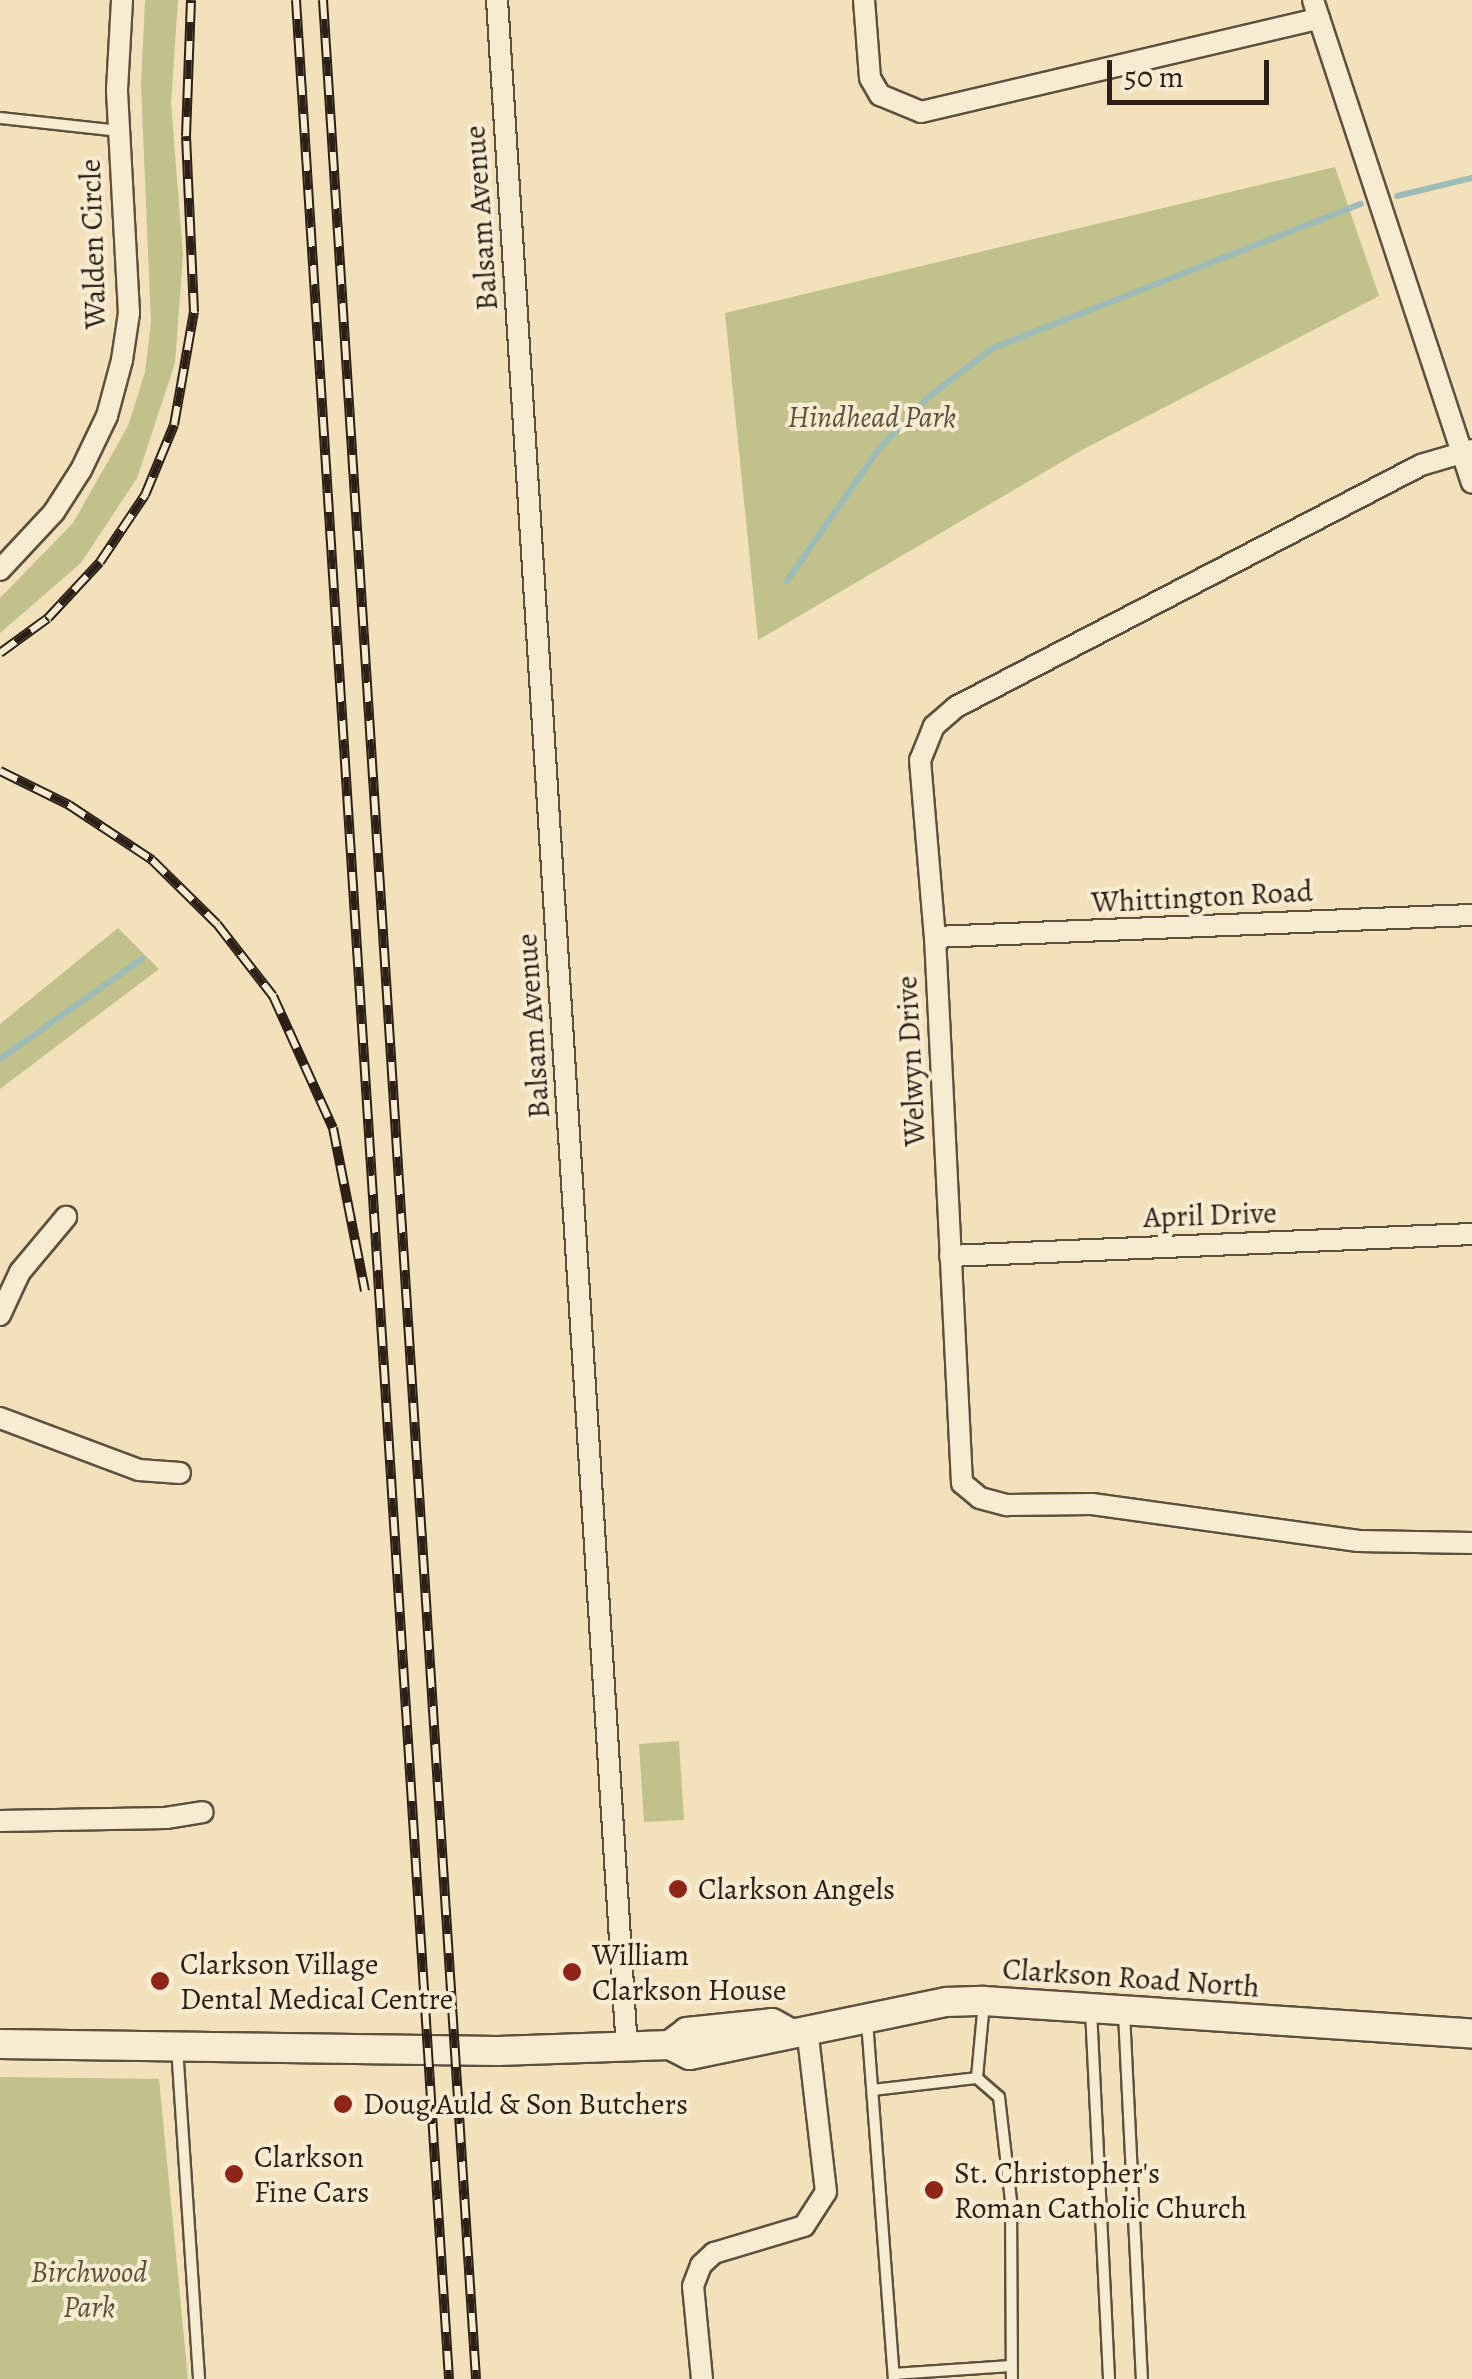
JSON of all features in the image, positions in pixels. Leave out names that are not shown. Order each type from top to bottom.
[{"type":"street","name":"Walden Circle","points":[[0,570],[70,489],[114,397],[129,313],[119,130],[122,0]]},
{"type":"street","name":"Balsam Avenue","points":[[497,0],[627,2049]]},
{"type":"street","points":[[864,0],[870,78],[880,95],[920,112],[1316,10],[1467,451],[1472,482]]},
{"type":"street","name":"Welwyn Drive","points":[[1467,451],[1369,492],[956,707],[934,726],[920,760],[935,937],[957,1453],[962,1483],[980,1498],[1092,1504],[1358,1541],[1472,1543]]},
{"type":"street","name":"Whittington Road","points":[[935,937],[1472,915]]},
{"type":"street","points":[[0,1314],[20,1272],[66,1217]]},
{"type":"street","name":"April Drive","points":[[950,1256],[1472,1234]]},
{"type":"street","points":[[0,1418],[139,1470],[180,1473]]},
{"type":"street","points":[[0,1821],[155,1819],[203,1812]]},
{"type":"street","name":"Clarkson Road North","points":[[0,2044],[627,2049],[670,2045],[687,2032],[772,2024],[797,2031],[984,2000],[1472,2033]]},
{"type":"street","points":[[702,2379],[693,2286],[701,2265],[714,2252],[804,2226],[826,2192],[797,2031]]},
{"type":"lane","points":[[0,118],[119,130]]},
{"type":"lane","points":[[976,2078],[984,2000]]},
{"type":"lane","points":[[1091,2009],[1109,2379]]},
{"type":"lane","points":[[1124,2012],[1142,2379]]},
{"type":"lane","points":[[866,2018],[894,2376],[1010,2366]]},
{"type":"lane","points":[[177,2046],[198,2379]]},
{"type":"lane","points":[[873,2090],[976,2078],[999,2096],[1011,2200],[1012,2379]]},
{"type":"green space","points":[[145,0],[178,0],[171,103],[183,255],[175,363],[137,478],[81,563],[0,633],[0,598],[73,523],[128,426],[145,372],[151,322],[141,85]]},
{"type":"green space","name":"Hindhead Park","points":[[1335,167],[1379,296],[1082,450],[758,640],[725,313]]},
{"type":"green space","points":[[118,928],[159,969],[0,1089],[0,1024]]},
{"type":"green space","points":[[679,1741],[684,1820],[644,1822],[639,1744]]},
{"type":"green space","name":"Birchwood Park","points":[[0,2077],[159,2079],[188,2379],[0,2379]]},
{"type":"waterway","points":[[1397,196],[1472,178]]},
{"type":"waterway","points":[[787,581],[878,450],[926,399],[993,348],[1361,204]]},
{"type":"waterway","points":[[0,1059],[142,959]]},
{"type":"railway","points":[[0,653],[48,618],[100,562],[145,495],[174,425],[194,312],[186,136],[191,0]]},
{"type":"railway","points":[[296,0],[449,2379]]},
{"type":"railway","points":[[323,0],[476,2379]]},
{"type":"railway","points":[[0,771],[69,805],[152,860],[217,924],[273,996],[333,1128],[365,1291]]},
{"type":"place","name":"Clarkson Angels","points":[[678,1889]]},
{"type":"place","name":"William Clarkson House","points":[[572,1972]]},
{"type":"place","name":"Clarkson Village Dental Medical Centre","points":[[160,1981]]},
{"type":"place","name":"Doug Auld & Son Butchers","points":[[343,2104]]},
{"type":"place","name":"Clarkson Fine Cars","points":[[234,2174]]},
{"type":"place","name":"St. Christopher's Roman Catholic Church","points":[[934,2190]]}]
